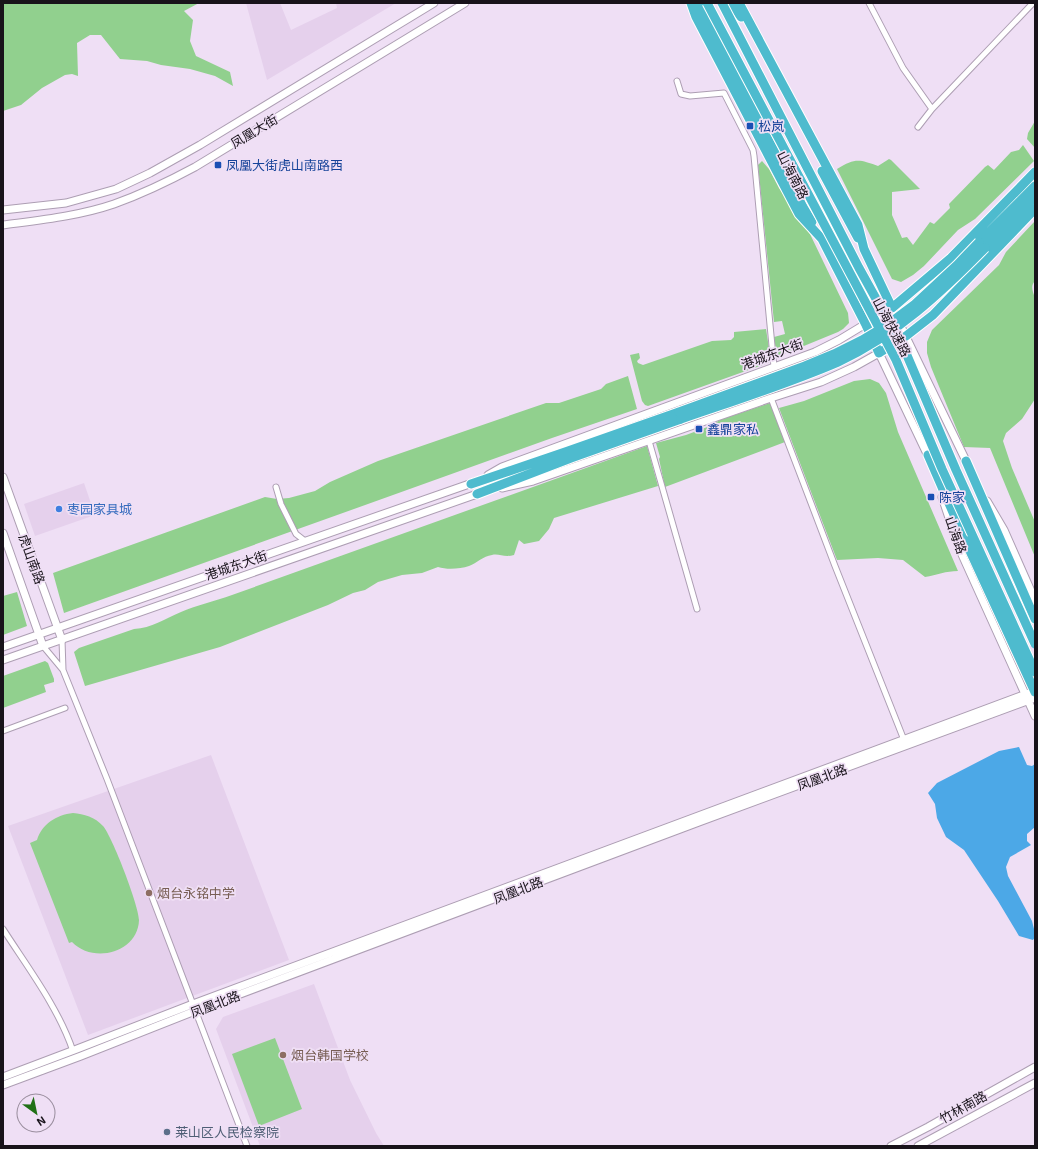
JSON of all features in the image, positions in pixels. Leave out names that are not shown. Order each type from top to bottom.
[{"type":"highway","name":"山海南路","points":[[691,3],[696,17],[798,214],[822,240],[866,324],[879,353]]},
{"type":"highway","points":[[699,3],[776,155],[822,240]]},
{"type":"highway","name":"山海快速路","points":[[708,3],[896,360],[942,469],[1035,672]]},
{"type":"highway","name":"山海快速路","points":[[722,3],[859,268],[906,353],[956,470],[1035,644]]},
{"type":"highway","points":[[731,3],[745,22],[864,250],[892,308]]},
{"type":"highway","points":[[739,3],[858,225],[864,250]]},
{"type":"highway","name":"港城东大街","points":[[892,308],[951,258],[1035,172]]},
{"type":"highway","name":"港城东大街","points":[[471,484],[680,416],[832,364],[865,348],[905,321],[934,298],[1035,186]]},
{"type":"highway","name":"港城东大街","points":[[982,245],[1035,197]]},
{"type":"highway","name":"港城东大街","points":[[879,353],[906,336],[933,315],[1035,209]]},
{"type":"highway","name":"港城东大街","points":[[477,494],[680,416]]},
{"type":"highway","points":[[928,455],[965,540],[1035,691]]},
{"type":"highway","points":[[966,461],[1035,619]]},
{"type":"main road","name":"凤凰大街","points":[[3,210],[66,203],[116,189],[150,173],[200,145],[434,3]]},
{"type":"main road","name":"凤凰大街","points":[[3,225],[68,216],[114,204],[162,185],[195,167],[465,3]]},
{"type":"main road","name":"港城东大街","points":[[3,647],[471,484],[502,467],[815,352],[892,308]]},
{"type":"main road","points":[[892,308],[966,461],[1004,530],[1035,600]]},
{"type":"main road","name":"港城东大街","points":[[3,660],[477,494],[533,481],[821,382],[854,367],[879,353]]},
{"type":"main road","name":"山海路","points":[[879,353],[928,455],[959,548],[1035,716]]},
{"type":"main road","name":"虎山南路","points":[[3,477],[62,640]]},
{"type":"main road","name":"虎山南路","points":[[3,533],[43,646]]},
{"type":"main road","name":"凤凰北路","points":[[3,1077],[699,822],[1026,698],[1035,691]]},
{"type":"main road","name":"凤凰北路","points":[[3,1084],[81,1056],[194,1008],[904,740],[1026,698],[1035,698]]},
{"type":"main road","name":"竹林南路","points":[[891,1146],[928,1127],[1035,1066]]},
{"type":"main road","name":"竹林南路","points":[[918,1146],[1035,1083]]},
{"type":"street","points":[[869,3],[903,68],[932,109]]},
{"type":"street","points":[[918,127],[932,109],[1032,3]]},
{"type":"street","points":[[677,81],[681,94],[690,96],[724,93],[753,150],[774,367]]},
{"type":"street","points":[[771,398],[904,740]]},
{"type":"street","points":[[649,441],[697,609]]},
{"type":"street","points":[[276,487],[281,504],[296,534],[305,541]]},
{"type":"street","points":[[62,640],[63,670]]},
{"type":"street","points":[[43,646],[63,670],[107,779],[247,1146]]},
{"type":"street","points":[[3,731],[65,708]]},
{"type":"street","points":[[3,929],[53,1008],[73,1051]]},
{"type":"shaded area","points":[[246,3],[280,3],[291,30],[337,8],[336,3],[396,3],[267,80]]},
{"type":"shaded area","name":"枣园家具城","points":[[84,483],[95,515],[35,536],[24,504]]},
{"type":"shaded area","name":"烟台永铭中学","points":[[211,755],[289,960],[88,1035],[8,826]]},
{"type":"shaded area","name":"烟台韩国学校","points":[[314,984],[350,1080],[384,1146],[260,1146],[216,1029],[223,1017]]},
{"type":"green space","points":[[3,3],[199,3],[184,11],[193,20],[190,41],[196,56],[230,72],[233,86],[215,76],[190,69],[161,65],[147,61],[120,59],[101,35],[90,35],[77,43],[78,76],[72,74],[65,75],[42,88],[21,105],[3,111]]},
{"type":"green space","points":[[1035,121],[1035,148],[1027,139],[1028,133]]},
{"type":"green space","points":[[1023,145],[1034,161],[975,219],[958,230],[924,266],[901,282],[892,279],[837,169],[853,161],[866,162],[878,166],[889,159],[920,189],[892,192],[892,215],[902,238],[907,237],[913,245],[930,222],[934,224],[950,208],[949,204],[985,167],[988,165],[994,170],[1011,152],[1019,150]]},
{"type":"green space","points":[[762,161],[769,169],[779,188],[810,234],[848,313],[849,323],[838,332],[777,357],[774,337],[785,334],[782,321],[774,322],[758,165]]},
{"type":"green space","points":[[1035,221],[1035,281],[1032,287],[1035,298],[1035,399],[1022,419],[1006,433],[1003,441],[1012,468],[1035,522],[1035,557],[990,448],[964,447],[931,367],[927,353],[927,342],[932,330],[999,265],[1006,252]]},
{"type":"green space","points":[[766,329],[771,361],[768,363],[648,406],[642,401],[630,355],[639,353],[640,358],[637,361],[643,365],[712,341],[731,340],[734,337],[734,332]]},
{"type":"green space","points":[[628,376],[637,409],[64,613],[53,573],[265,497],[277,499],[289,498],[315,491],[330,482],[378,461],[546,403],[559,403],[601,389],[606,384]]},
{"type":"green space","points":[[870,379],[879,383],[886,393],[898,432],[958,571],[945,572],[925,577],[903,560],[878,558],[837,560],[779,408],[804,401],[854,381]]},
{"type":"green space","points":[[770,403],[783,430],[785,442],[665,487],[656,443],[686,435],[710,426],[720,420]]},
{"type":"green space","points":[[647,446],[658,486],[554,518],[549,529],[539,541],[524,544],[519,540],[514,555],[489,556],[465,567],[449,569],[438,567],[422,573],[402,575],[378,582],[365,590],[353,593],[328,605],[220,647],[85,686],[74,652],[79,648],[134,629],[152,625],[193,607],[232,595]]},
{"type":"green space","points":[[17,592],[27,626],[3,635],[3,596]]},
{"type":"green space","points":[[45,661],[48,663],[54,679],[54,682],[44,685],[46,692],[3,708],[3,676]]},
{"type":"green space","points":[[73,813],[89,816],[103,826],[118,856],[135,901],[139,920],[137,931],[131,940],[123,947],[113,952],[91,952],[81,949],[72,942],[69,943],[30,843],[37,840],[42,829],[50,821]]},
{"type":"green space","points":[[275,1038],[302,1109],[259,1126],[232,1054]]},
{"type":"water","points":[[1019,747],[1027,765],[1032,766],[1035,764],[1035,827],[1027,834],[1027,841],[1031,845],[1010,857],[1006,867],[1008,876],[1032,921],[1035,933],[1033,940],[1019,936],[964,850],[946,837],[937,818],[935,804],[928,793],[937,783],[999,751]]},
{"type":"place","name":"松岚","points":[[750,126]]},
{"type":"place","name":"凤凰大街虎山南路西","points":[[218,165]]},
{"type":"place","name":"鑫鼎家私","points":[[699,429]]},
{"type":"place","name":"陈家","points":[[931,497]]},
{"type":"place","name":"枣园家具城","points":[[59,509]]},
{"type":"place","name":"烟台永铭中学","points":[[149,893]]},
{"type":"place","name":"烟台韩国学校","points":[[283,1055]]},
{"type":"place","name":"莱山区人民检察院","points":[[167,1132]]}]
